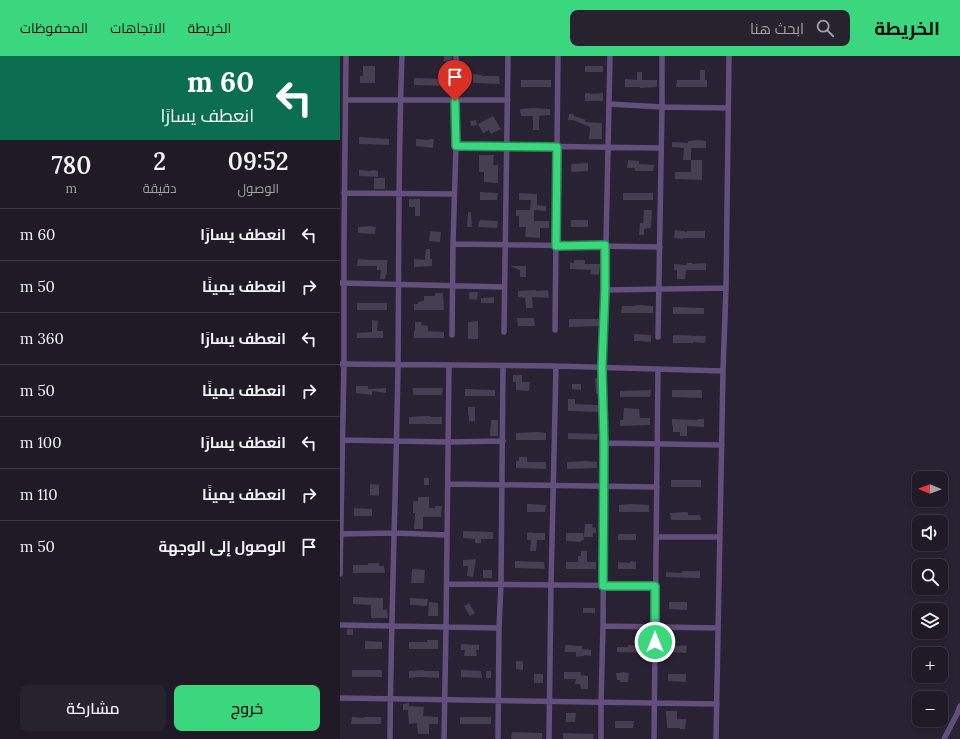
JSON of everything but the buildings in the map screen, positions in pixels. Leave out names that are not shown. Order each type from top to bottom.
[{"type":"street","points":[[340,574],[342,242],[344,193],[342,144],[346,100],[346,56]]},
{"type":"street","points":[[390,739],[398,365],[400,100],[402,56]]},
{"type":"street","points":[[452,335],[456,146],[456,56]]},
{"type":"street","points":[[504,332],[504,245],[508,146],[508,56]]},
{"type":"street","points":[[554,330],[558,56]]},
{"type":"street","points":[[601,739],[604,486],[602,367],[610,56]]},
{"type":"street","points":[[658,337],[662,56]]},
{"type":"street","points":[[716,739],[726,288],[729,56]]},
{"type":"street","points":[[346,100],[508,100]]},
{"type":"street","points":[[609,104],[662,107],[728,108]]},
{"type":"street","points":[[456,146],[661,148]]},
{"type":"street","points":[[344,193],[454,194]]},
{"type":"street","points":[[453,244],[556,246],[605,245],[660,247]]},
{"type":"street","points":[[342,283],[504,287]]},
{"type":"street","points":[[605,290],[726,288]]},
{"type":"street","points":[[342,364],[556,366],[723,370]]},
{"type":"street","points":[[444,739],[449,365]]},
{"type":"street","points":[[498,739],[503,366]]},
{"type":"street","points":[[549,739],[556,366]]},
{"type":"street","points":[[654,739],[658,369]]},
{"type":"street","points":[[341,440],[448,442],[503,441]]},
{"type":"street","points":[[604,443],[722,445]]},
{"type":"street","points":[[448,484],[656,487]]},
{"type":"street","points":[[341,534],[394,533],[447,535]]},
{"type":"street","points":[[656,537],[720,537]]},
{"type":"street","points":[[447,584],[655,586]]},
{"type":"street","points":[[340,625],[499,628]]},
{"type":"street","points":[[603,626],[718,628]]},
{"type":"street","points":[[340,698],[717,704]]},
{"type":"street","points":[[944,739],[960,706]]},
{"type":"route","points":[[455,101],[456,146],[557,147],[556,246],[605,245],[602,367],[604,443],[603,586],[655,586],[655,642]]}]
